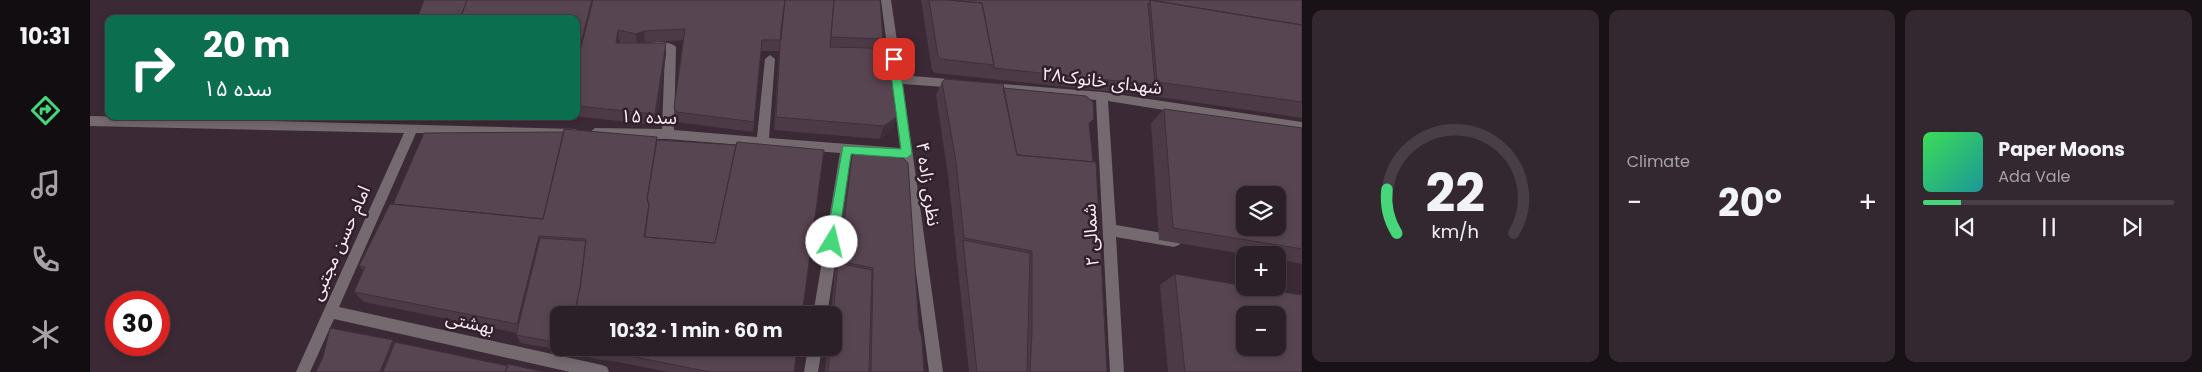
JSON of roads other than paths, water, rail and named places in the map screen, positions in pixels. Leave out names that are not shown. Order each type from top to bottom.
[{"type":"street","name":"نظری زاده ۴","points":[[886,0],[936,372]]},
{"type":"street","points":[[637,45],[671,47],[668,134]]},
{"type":"street","points":[[763,142],[770,59]]},
{"type":"street","name":"شهدای خانوک۲۸","points":[[897,79],[1102,96],[1302,127]]},
{"type":"street","name":"شمالی ۲","points":[[1102,96],[1117,372]]},
{"type":"street","name":"سده ۱۵","points":[[90,121],[378,122],[412,128],[668,134],[907,154]]},
{"type":"street","name":"امام حسن مجتبی","points":[[302,372],[412,128]]},
{"type":"street","points":[[821,306],[847,150]]},
{"type":"street","points":[[1110,230],[1186,243]]},
{"type":"street","name":"بهشتی","points":[[330,311],[602,372]]},
{"type":"street","points":[[811,372],[814,356]]}]
